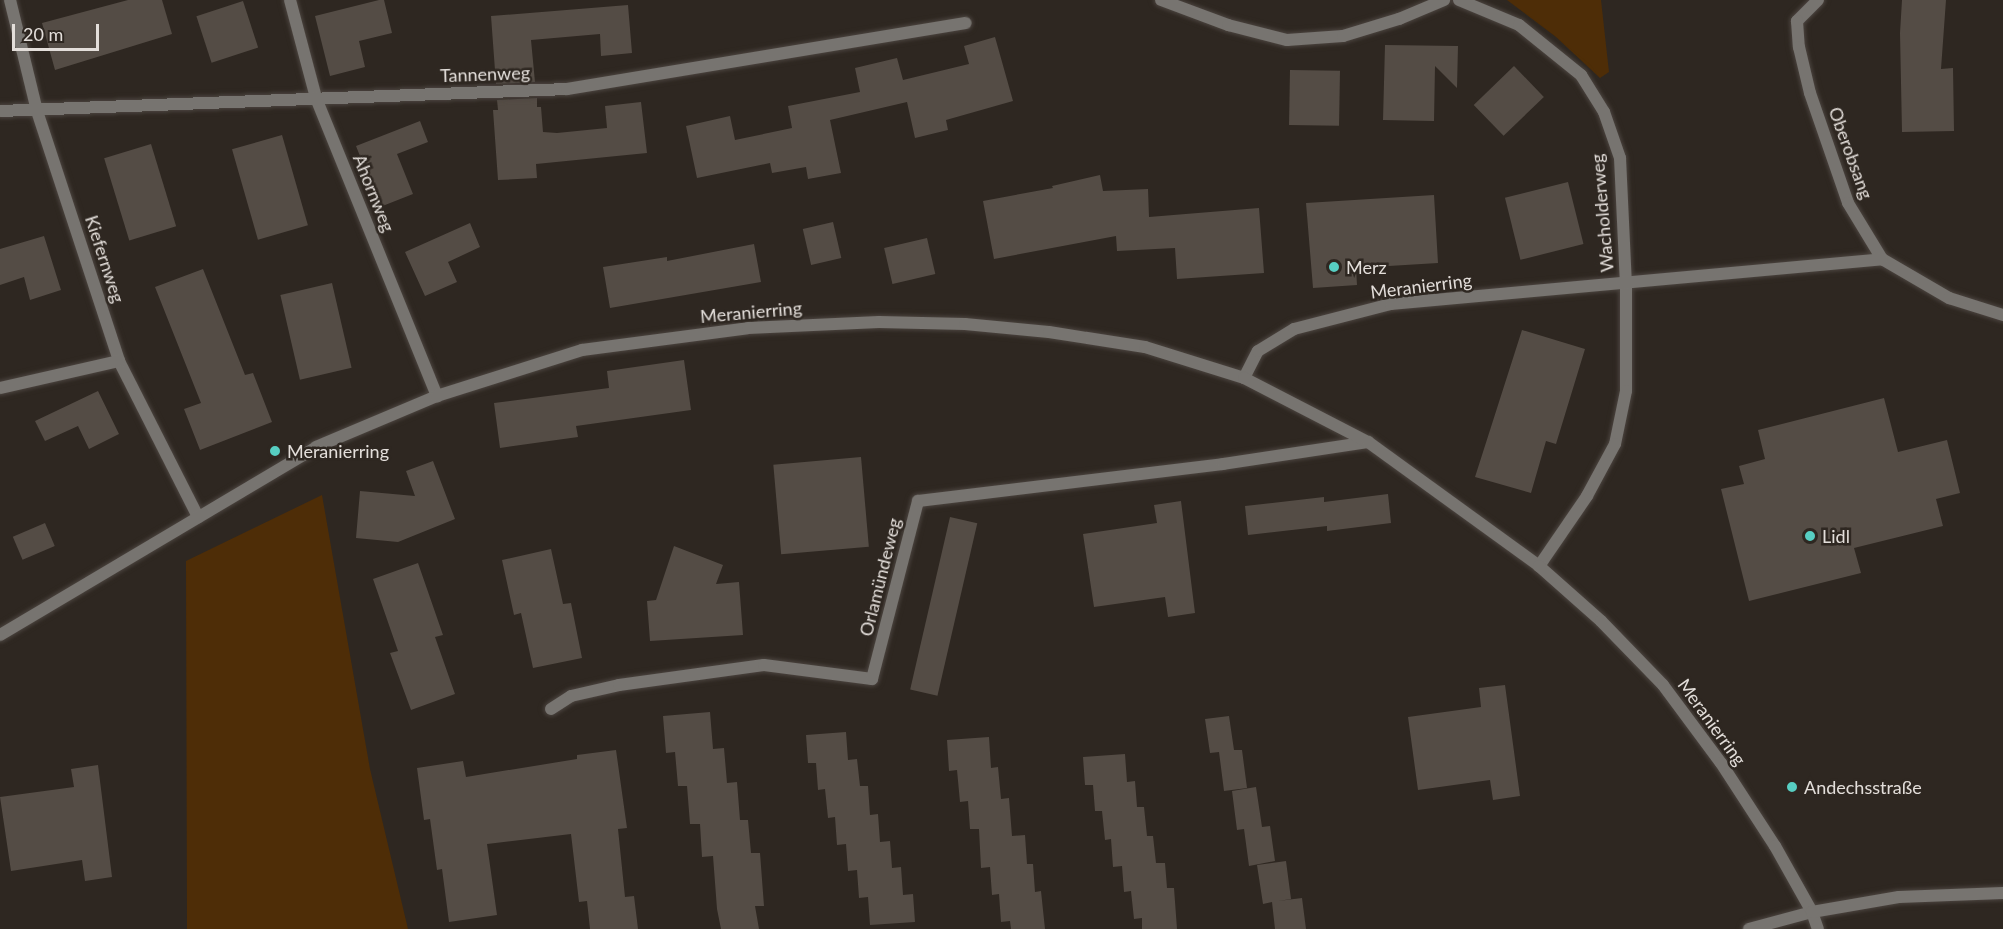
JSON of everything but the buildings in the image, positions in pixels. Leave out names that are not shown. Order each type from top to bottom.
[{"type":"street","name":"Kiefernweg","points":[[10,0],[37,111],[119,361],[198,517]]},
{"type":"street","name":"Ahornweg","points":[[290,0],[316,98],[437,396]]},
{"type":"street","points":[[1161,0],[1228,25],[1287,40],[1343,36],[1399,19],[1444,0]]},
{"type":"street","name":"Wacholderweg","points":[[1459,0],[1519,25],[1581,75],[1604,112],[1620,158],[1626,284]]},
{"type":"street","name":"Oberobsang","points":[[1818,0],[1797,21],[1798,47],[1810,93],[1848,203],[1881,259],[1949,298],[2003,315]]},
{"type":"street","name":"Tannenweg","points":[[0,111],[567,89],[966,23]]},
{"type":"street","name":"Meranierring","points":[[1244,378],[1258,351],[1294,329],[1391,304],[1881,259]]},
{"type":"street","points":[[1539,566],[1587,496],[1615,444],[1626,391],[1626,284]]},
{"type":"street","name":"Meranierring","points":[[0,635],[316,447],[437,396],[582,350],[748,328],[879,322],[964,324],[1060,333],[1145,347],[1244,378],[1368,442],[1539,566],[1601,621],[1663,685],[1721,763],[1775,846],[1812,912],[1818,929]]},
{"type":"street","points":[[0,388],[119,361]]},
{"type":"street","name":"Orlamündeweg","points":[[551,709],[571,696],[619,685],[764,666],[872,679],[918,501],[1223,464],[1368,442]]},
{"type":"street","points":[[1749,929],[1812,912],[1899,897],[2003,893]]},
{"type":"shaded area","points":[[1507,0],[1601,0],[1609,72],[1600,78],[1556,37]]},
{"type":"shaded area","points":[[322,495],[370,769],[408,929],[187,929],[186,561]]},
{"type":"place","name":"Merz","points":[[1334,267]]},
{"type":"place","name":"Meranierring","points":[[275,451]]},
{"type":"place","name":"Lidl","points":[[1810,536]]},
{"type":"place","name":"Andechsstraße","points":[[1792,787]]}]
